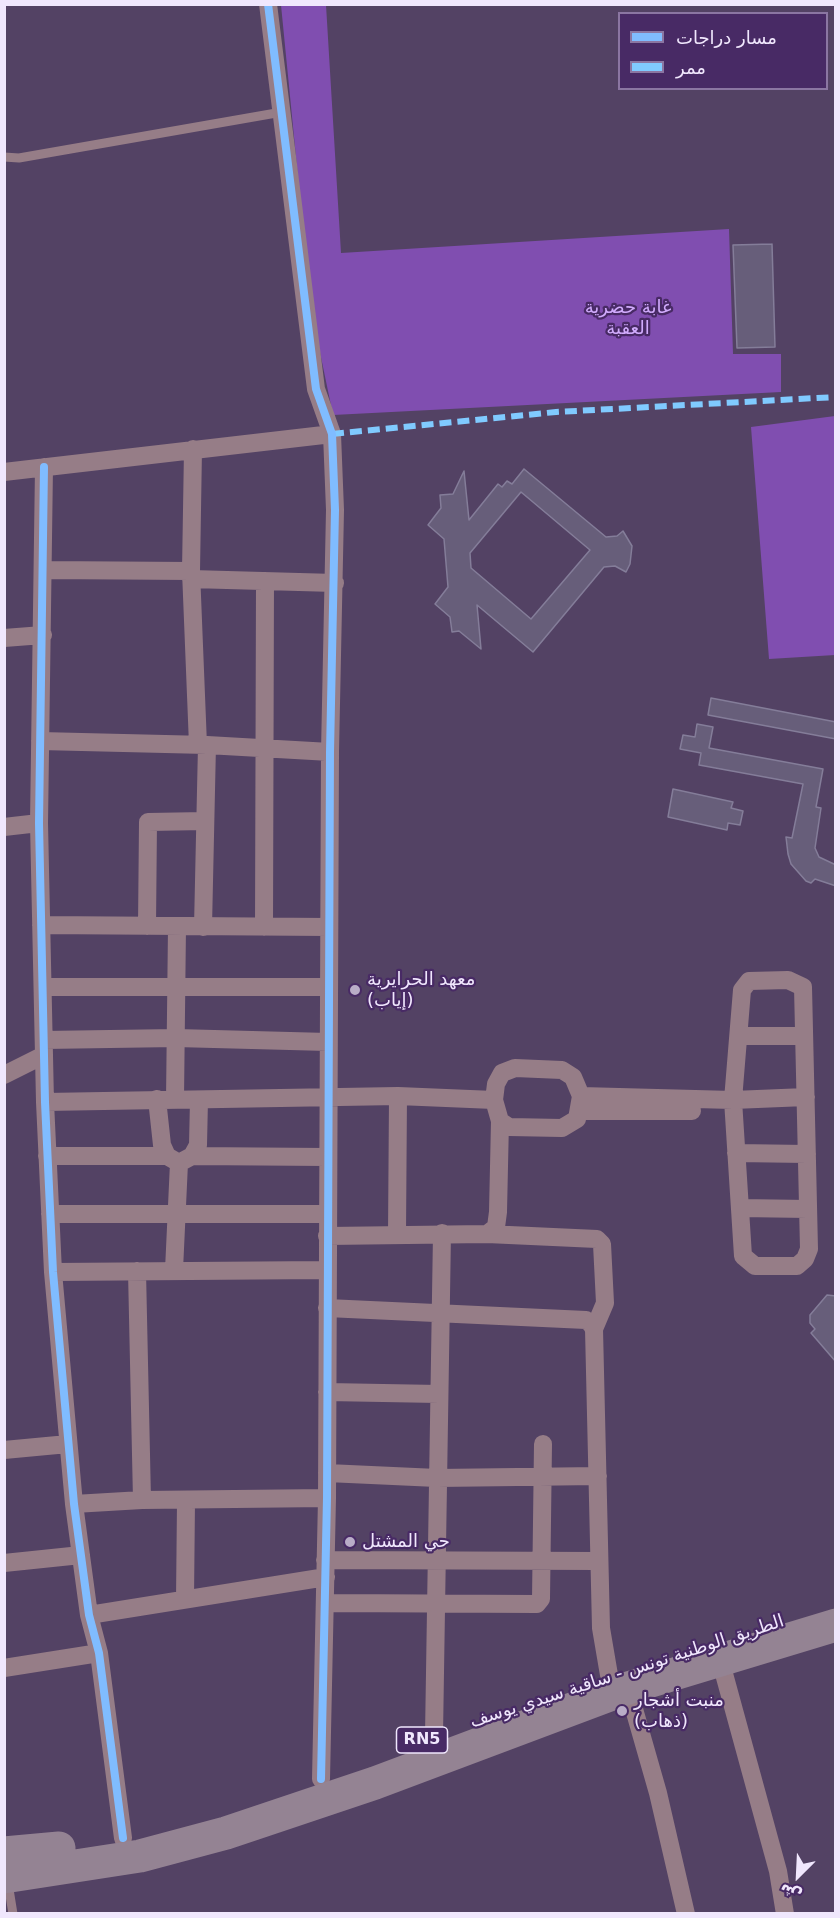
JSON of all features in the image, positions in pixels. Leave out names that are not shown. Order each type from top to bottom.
[{"type":"highway","name":"الطريق الوطنية تونس - ساقية سيدي يوسف","points":[[5,1870],[140,1856],[226,1833],[375,1783],[720,1638],[836,1605]]},
{"type":"highway","name":"الطريق الوطنية تونس - ساقية سيدي يوسف","points":[[5,1870],[44,1850],[123,1838],[190,1821],[321,1779],[434,1736],[619,1682],[720,1659],[836,1624]]},
{"type":"street","points":[[268,4],[316,389],[332,434],[334,583],[328,927],[327,1498],[321,1779]]},
{"type":"street","points":[[4,472],[332,434]]},
{"type":"street","points":[[193,449],[191,575],[205,820],[203,927]]},
{"type":"street","points":[[44,467],[39,823],[45,1102],[53,1272],[74,1504],[89,1615],[99,1653],[123,1838]]},
{"type":"street","points":[[43,570],[334,583]]},
{"type":"street","points":[[264,927],[265,581]]},
{"type":"street","points":[[4,638],[43,635]]},
{"type":"street","points":[[40,741],[202,745],[330,752]]},
{"type":"street","points":[[147,926],[148,822],[205,820]]},
{"type":"street","points":[[4,827],[39,823]]},
{"type":"street","points":[[41,925],[328,927]]},
{"type":"street","points":[[177,927],[176,1038],[166,1099],[162,1145],[180,1158]]},
{"type":"street","points":[[788,980],[803,987],[809,1249],[805,1259],[797,1266],[755,1266],[743,1256],[733,1106],[739,1036],[742,990],[749,981],[788,980]]},
{"type":"street","points":[[43,987],[177,985],[328,987]]},
{"type":"street","points":[[739,1036],[804,1036]]},
{"type":"street","points":[[4,1075],[44,1048],[176,1038],[328,1042]]},
{"type":"street","points":[[487,1234],[496,1227],[498,1212],[500,1122],[494,1100],[496,1084],[502,1072],[515,1068],[562,1070],[573,1077],[581,1103],[577,1119],[562,1128],[509,1127],[500,1122]]},
{"type":"street","points":[[45,1102],[398,1096],[494,1100]]},
{"type":"street","points":[[397,1234],[398,1096]]},
{"type":"street","points":[[581,1103],[733,1106],[806,1097]]},
{"type":"street","points":[[180,1158],[198,1145],[199,1100]]},
{"type":"street","points":[[736,1153],[807,1154]]},
{"type":"street","points":[[47,1156],[327,1157]]},
{"type":"street","points":[[174,1270],[180,1158]]},
{"type":"street","points":[[740,1208],[808,1209]]},
{"type":"street","points":[[50,1214],[327,1214]]},
{"type":"street","points":[[434,1736],[442,1233]]},
{"type":"street","points":[[327,1236],[487,1234],[597,1239],[602,1244],[605,1303],[594,1329],[600,1628],[658,1793],[686,1914]]},
{"type":"street","points":[[53,1272],[326,1270]]},
{"type":"street","points":[[137,1271],[142,1500]]},
{"type":"street","points":[[327,1308],[586,1320],[594,1329]]},
{"type":"street","points":[[327,1392],[439,1394]]},
{"type":"street","points":[[4,1450],[68,1444]]},
{"type":"street","points":[[325,1603],[537,1604],[541,1599],[543,1444]]},
{"type":"street","points":[[327,1473],[437,1478],[598,1476]]},
{"type":"street","points":[[74,1504],[142,1500],[186,1502],[327,1498]]},
{"type":"street","points":[[185,1599],[186,1502]]},
{"type":"street","points":[[4,1563],[81,1555]]},
{"type":"street","points":[[89,1615],[185,1599],[326,1568],[436,1559],[598,1561]]},
{"type":"street","points":[[4,1668],[99,1653]]},
{"type":"street","points":[[720,1659],[778,1871],[785,1914]]},
{"type":"lane","points":[[4,157],[19,158],[282,112]]},
{"type":"lane","points":[[5,1870],[13,1914]]},
{"type":"green space","name":"غابة حضرية العقبة","points":[[281,5],[326,5],[341,253],[729,229],[733,354],[781,354],[781,392],[333,415],[311,309]]},
{"type":"green space","points":[[835,416],[835,655],[769,659],[751,427]]},
{"type":"building","points":[[772,244],[775,347],[737,348],[733,245]]},
{"type":"building","points":[[524,469],[606,537],[617,536],[623,531],[632,546],[630,564],[626,572],[615,566],[604,567],[533,652],[477,605],[481,649],[459,631],[452,632],[450,617],[435,604],[448,587],[444,539],[428,525],[441,508],[440,495],[453,494],[464,471],[469,520],[498,484],[502,487],[507,481],[512,484]],"holes":[[[521,492],[590,550],[531,619],[471,568],[470,553]]]},
{"type":"building","points":[[711,698],[836,722],[836,739],[708,715]]},
{"type":"building","points":[[697,724],[713,727],[709,748],[823,769],[816,807],[821,808],[815,848],[819,857],[836,865],[836,886],[815,879],[811,883],[806,881],[791,864],[786,837],[792,838],[803,784],[699,765],[701,753],[680,749],[683,735],[695,737]]},
{"type":"building","points":[[673,789],[733,802],[731,808],[743,811],[740,825],[728,823],[727,830],[668,817]]},
{"type":"building","points":[[827,1295],[836,1296],[836,1362],[811,1333],[815,1329],[810,1323],[810,1315]]},
{"type":"marked path","points":[[332,434],[556,412],[836,397]]},
{"type":"cycle path","points":[[268,4],[316,389],[332,434],[335,510],[330,752],[327,1498],[321,1779]]},
{"type":"cycle path","points":[[44,467],[39,823],[45,1102],[53,1272],[74,1504],[89,1615],[99,1653],[123,1838]]},
{"type":"place","name":"معهد الحرايرية (إياب)","points":[[355,990]]},
{"type":"place","name":"حي المشتل","points":[[350,1542]]},
{"type":"place","name":"منبت أشجار (ذهاب)","points":[[622,1711]]}]
